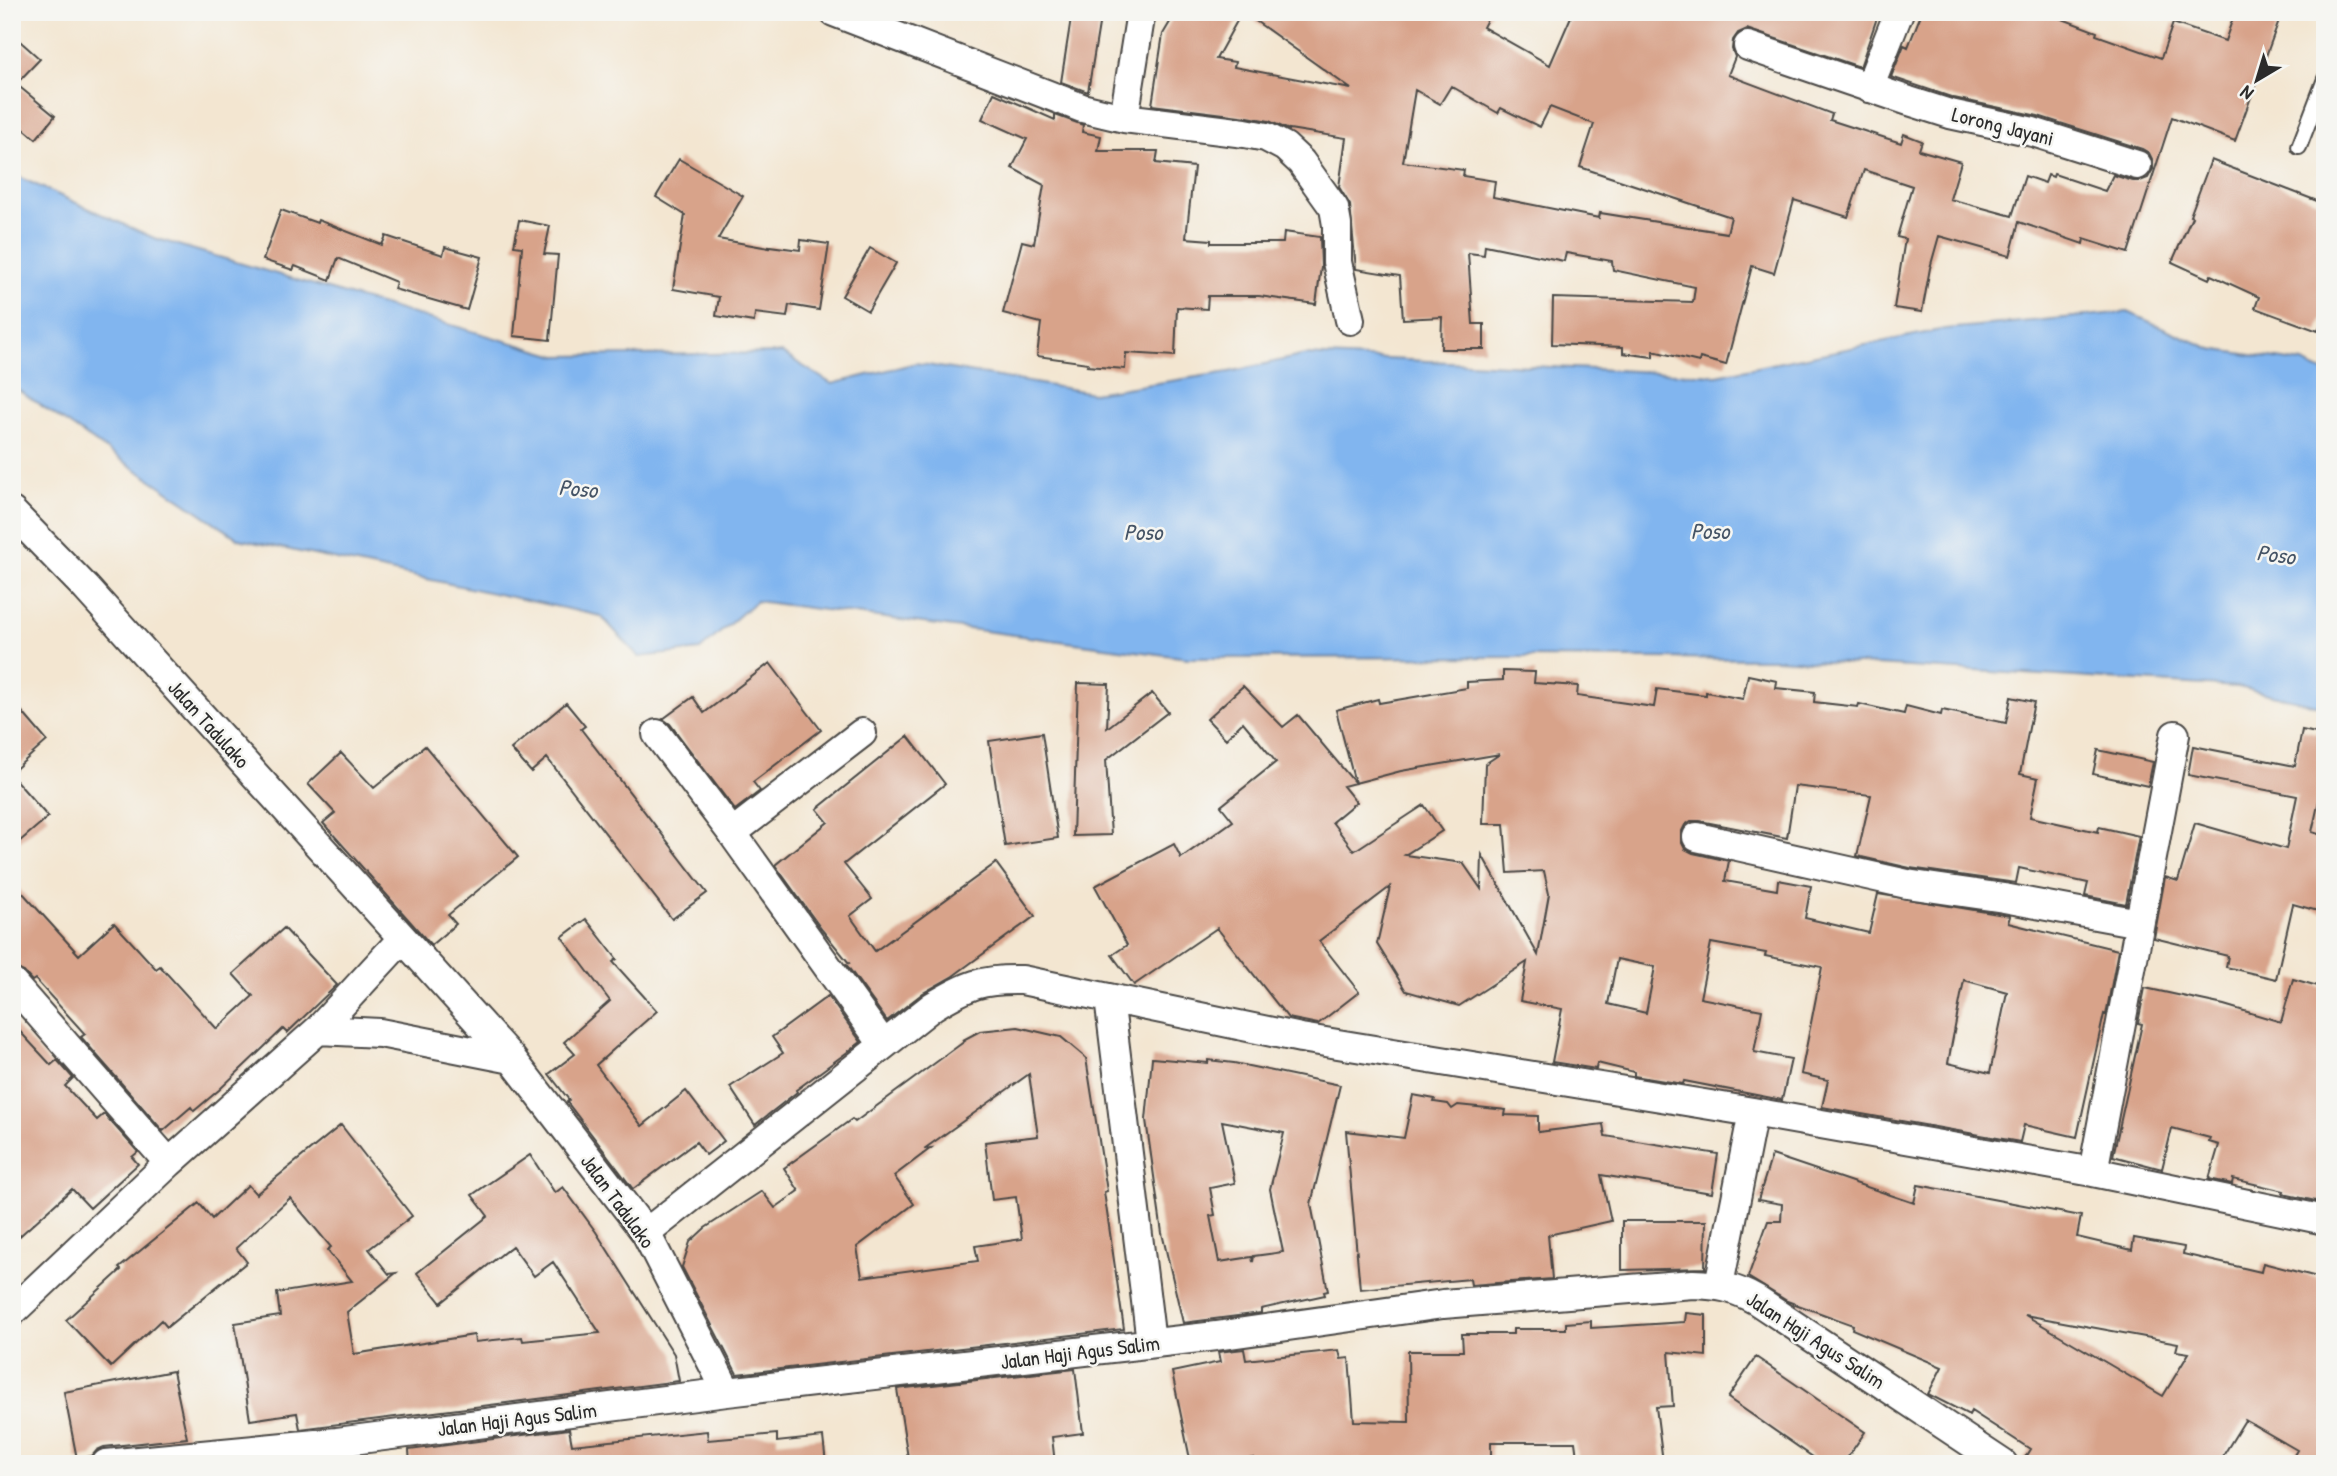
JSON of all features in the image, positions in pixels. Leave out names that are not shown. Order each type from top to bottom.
[{"type":"street","points":[[834,12],[1066,103],[1124,118],[1266,137],[1285,147],[1301,162],[1334,208],[1337,262],[1350,320]]},
{"type":"street","points":[[1124,118],[1141,12]]},
{"type":"street","points":[[1869,88],[1899,12]]},
{"type":"street","name":"Lorong Jayani","points":[[1748,46],[1950,114],[1990,121],[2054,138],[2137,165]]},
{"type":"street","name":"Jalan Tadulako","points":[[12,512],[86,588],[512,1059],[646,1233],[727,1392]]},
{"type":"street","points":[[732,833],[862,733]]},
{"type":"street","points":[[657,734],[732,833],[883,1044]]},
{"type":"street","points":[[2093,1172],[2175,735]]},
{"type":"street","points":[[1697,837],[1899,883],[2004,898],[2139,923]]},
{"type":"street","points":[[12,1312],[169,1163],[318,1030],[402,939]]},
{"type":"street","points":[[646,1233],[933,1006],[966,987],[991,979],[1022,980],[1301,1038],[1753,1112],[2093,1172],[2325,1220]]},
{"type":"street","points":[[12,984],[169,1163]]},
{"type":"street","points":[[1109,998],[1151,1342]]},
{"type":"street","points":[[318,1030],[380,1033],[512,1059]]},
{"type":"street","points":[[1719,1285],[1753,1112]]},
{"type":"street","name":"Jalan Haji Agus Salim","points":[[106,1464],[337,1442],[727,1392],[1229,1334],[1443,1304],[1666,1284],[1719,1285],[1735,1289],[1756,1300],[2003,1464]]},
{"type":"lane","points":[[2299,147],[2325,79]]},
{"type":"water","name":"Poso","points":[[12,174],[154,238],[557,356],[782,353],[832,384],[916,363],[1093,393],[1229,372],[1305,355],[1717,375],[1945,329],[2128,312],[2211,349],[2303,363],[2325,373],[2325,707],[2238,687],[1777,659],[1188,658],[756,601],[700,650],[639,657],[601,616],[239,539],[12,386]]},
{"type":"building","points":[[1072,12],[1101,12],[1088,92],[1061,82]]},
{"type":"building","points":[[1176,12],[1242,12],[1216,59],[1235,62],[1234,67],[1351,89],[1243,12],[1491,12],[1483,27],[1550,65],[1573,12],[1879,12],[1860,67],[1747,29],[1738,33],[1733,40],[1735,57],[1728,75],[1832,114],[1830,120],[1901,143],[1904,134],[1922,141],[1919,150],[1961,162],[1950,199],[2012,216],[2025,176],[2045,183],[2048,175],[2053,177],[2054,174],[2105,191],[2113,175],[2133,181],[2148,178],[2153,169],[2153,161],[2149,153],[2142,149],[2038,116],[1954,98],[1891,77],[1904,45],[1908,47],[1922,12],[2044,12],[2097,32],[2096,35],[2161,58],[2173,23],[2225,41],[2235,12],[2282,12],[2235,141],[2172,117],[2128,253],[2084,239],[2083,244],[2019,222],[2010,256],[1939,236],[1922,312],[1894,308],[1905,239],[1897,237],[1912,186],[1864,170],[1848,217],[1794,200],[1774,273],[1752,266],[1726,365],[1700,358],[1699,362],[1653,351],[1653,357],[1623,353],[1623,347],[1552,344],[1553,298],[1693,302],[1695,287],[1613,270],[1612,261],[1566,253],[1564,261],[1485,245],[1484,255],[1468,253],[1473,324],[1484,324],[1484,349],[1441,349],[1442,317],[1403,319],[1400,276],[1356,269],[1350,205],[1339,187],[1346,138],[1289,130],[1269,121],[1248,117],[1152,105],[1163,34]],"holes":[[[1451,86],[1498,113],[1501,108],[1540,127],[1550,107],[1594,124],[1580,167],[1731,217],[1727,233],[1600,213],[1599,218],[1493,197],[1495,181],[1463,176],[1464,170],[1403,162],[1415,90],[1440,104]]]},
{"type":"building","points":[[12,34],[40,59],[16,84],[55,116],[36,139],[12,119]]},
{"type":"building","points":[[994,93],[1055,120],[1055,115],[1083,125],[1082,132],[1101,136],[1098,151],[1158,151],[1156,163],[1194,167],[1186,238],[1211,240],[1211,243],[1283,243],[1284,232],[1320,237],[1321,267],[1316,304],[1259,296],[1208,296],[1207,309],[1177,307],[1175,356],[1126,353],[1125,369],[1087,366],[1088,363],[1037,356],[1041,323],[1003,313],[1022,241],[1034,244],[1044,185],[1012,168],[1027,139],[982,119]]},
{"type":"building","points":[[679,159],[743,196],[718,239],[769,248],[800,250],[801,240],[829,244],[819,310],[789,305],[787,317],[755,313],[754,322],[716,316],[719,297],[673,289],[685,215],[656,197]]},
{"type":"building","points":[[2211,160],[2325,204],[2325,312],[2318,331],[2255,308],[2259,297],[2211,275],[2209,279],[2172,262],[2192,217],[2190,216]]},
{"type":"building","points":[[281,210],[317,223],[318,220],[382,245],[386,236],[443,255],[445,247],[482,257],[467,310],[394,289],[396,282],[338,258],[330,280],[295,266],[293,270],[263,260]]},
{"type":"building","points":[[519,220],[550,226],[544,254],[558,255],[550,340],[514,336],[522,247],[514,246]]},
{"type":"building","points":[[870,248],[896,263],[868,311],[842,296]]},
{"type":"building","points":[[770,663],[821,730],[753,782],[760,791],[735,810],[670,724],[663,719],[693,697],[704,713]]},
{"type":"building","points":[[1503,671],[1535,672],[1534,683],[1578,686],[1577,696],[1654,707],[1657,689],[1706,695],[1706,692],[1743,699],[1748,675],[1777,681],[1776,688],[1815,692],[1814,702],[1858,707],[1859,704],[1904,714],[1906,706],[1941,715],[1942,710],[2006,723],[2011,697],[2034,702],[2020,774],[2038,778],[2030,817],[2098,832],[2099,827],[2139,836],[2126,904],[2085,896],[2088,883],[2019,868],[2016,883],[1910,868],[1857,856],[1871,795],[1795,786],[1787,838],[1691,821],[1681,833],[1681,841],[1685,849],[1693,853],[1729,861],[1725,881],[1777,890],[1778,880],[1811,886],[1805,918],[1869,933],[1878,894],[2010,916],[2008,923],[2118,950],[2106,1015],[2104,1014],[2077,1137],[2024,1125],[2020,1142],[1822,1107],[1828,1080],[1801,1074],[1822,967],[1711,943],[1700,998],[1762,1010],[1754,1052],[1791,1059],[1782,1100],[1684,1081],[1683,1084],[1634,1076],[1634,1072],[1597,1063],[1596,1069],[1552,1062],[1562,1009],[1520,1001],[1527,962],[1459,1006],[1406,991],[1377,944],[1390,887],[1319,941],[1359,992],[1318,1024],[1288,1018],[1217,928],[1134,985],[1112,955],[1127,945],[1095,886],[1174,844],[1181,858],[1233,821],[1221,806],[1276,762],[1243,722],[1226,739],[1207,719],[1243,686],[1283,727],[1298,715],[1355,783],[1336,710],[1378,699],[1379,703],[1467,688],[1467,682],[1503,680]],"holes":[[[1500,754],[1485,764],[1483,824],[1504,824],[1508,873],[1544,871],[1549,894],[1538,955],[1482,855],[1481,889],[1463,863],[1405,855],[1442,831],[1424,805],[1354,851],[1332,822],[1356,802],[1343,786],[1401,771]],[[1617,959],[1655,967],[1646,1013],[1608,1004]],[[1964,980],[2007,992],[1990,1073],[1948,1063]]]},
{"type":"building","points":[[1078,683],[1109,684],[1107,728],[1152,693],[1168,712],[1106,760],[1111,835],[1073,836]]},
{"type":"building","points":[[12,700],[47,741],[12,772]]},
{"type":"building","points":[[566,703],[585,726],[581,729],[707,893],[672,919],[547,758],[531,772],[511,749]]},
{"type":"building","points":[[2302,730],[2325,735],[2325,773],[2312,832],[2325,836],[2325,913],[2293,904],[2276,979],[2226,967],[2228,956],[2154,938],[2165,877],[2178,881],[2195,823],[2286,849],[2297,796],[2188,775],[2193,746],[2295,766]]},
{"type":"building","points":[[1042,733],[1058,838],[1005,846],[989,741]]},
{"type":"building","points":[[908,736],[945,784],[844,864],[872,899],[850,916],[875,951],[996,863],[1035,916],[887,1021],[846,964],[849,963],[775,865],[828,822],[817,809]]},
{"type":"building","points":[[425,746],[518,857],[448,915],[456,924],[431,945],[323,823],[335,813],[308,784],[341,753],[374,788]]},
{"type":"building","points":[[2098,750],[2153,762],[2148,786],[2093,774]]},
{"type":"building","points":[[12,776],[48,817],[12,848]]},
{"type":"building","points":[[12,881],[79,955],[114,923],[156,969],[160,966],[217,1029],[253,996],[233,974],[284,928],[337,985],[287,1033],[283,1029],[219,1090],[194,1111],[191,1107],[163,1131],[81,1037],[85,1034],[35,979],[32,981],[24,972],[12,967]]},
{"type":"building","points":[[586,919],[617,959],[613,962],[657,1011],[596,1065],[642,1126],[686,1091],[724,1141],[706,1155],[696,1142],[633,1189],[549,1074],[575,1054],[564,1042],[610,1001],[562,937]]},
{"type":"building","points":[[2293,979],[2325,988],[2325,1203],[2233,1179],[2232,1184],[2209,1179],[2219,1145],[2209,1142],[2210,1138],[2172,1128],[2162,1169],[2113,1156],[2142,1024],[2138,1023],[2145,988],[2224,1005],[2281,1022]]},
{"type":"building","points":[[828,996],[861,1042],[796,1090],[797,1092],[755,1125],[730,1087],[783,1053],[772,1037]]},
{"type":"building","points":[[12,1023],[51,1065],[57,1060],[73,1078],[65,1086],[97,1120],[104,1114],[138,1152],[132,1157],[138,1164],[90,1208],[72,1189],[12,1243]]},
{"type":"building","points":[[1018,1027],[1061,1037],[1086,1058],[1107,1191],[1104,1192],[1124,1329],[737,1374],[682,1267],[690,1242],[705,1228],[762,1191],[775,1208],[799,1191],[784,1168],[852,1119],[855,1122],[965,1041],[963,1040],[980,1031]],"holes":[[[1029,1074],[1038,1136],[985,1142],[992,1200],[1016,1197],[1022,1239],[975,1246],[978,1261],[862,1277],[857,1247],[914,1204],[894,1176],[931,1148],[924,1149]]]},
{"type":"building","points":[[1152,1058],[1234,1063],[1340,1085],[1311,1204],[1328,1291],[1324,1292],[1325,1295],[1261,1309],[1261,1313],[1183,1323],[1162,1233],[1146,1120]],"holes":[[[1222,1121],[1284,1133],[1270,1189],[1283,1252],[1254,1256],[1253,1262],[1252,1257],[1219,1262],[1210,1216],[1215,1215],[1210,1188],[1235,1183]]]},
{"type":"building","points":[[1413,1095],[1435,1099],[1434,1102],[1448,1104],[1452,1109],[1458,1105],[1506,1110],[1505,1115],[1538,1116],[1538,1132],[1603,1124],[1605,1136],[1718,1154],[1712,1193],[1601,1175],[1611,1221],[1548,1235],[1552,1279],[1471,1285],[1470,1279],[1360,1289],[1346,1131],[1404,1138]]},
{"type":"building","points":[[341,1125],[412,1216],[369,1249],[389,1274],[396,1273],[347,1312],[354,1354],[474,1335],[475,1342],[522,1337],[523,1341],[600,1333],[553,1262],[534,1276],[512,1246],[441,1303],[417,1273],[488,1216],[472,1195],[530,1155],[555,1193],[563,1187],[596,1232],[674,1354],[679,1381],[300,1429],[297,1413],[250,1420],[235,1323],[280,1316],[277,1293],[352,1281],[327,1250],[331,1247],[290,1198],[236,1248],[247,1262],[167,1327],[161,1320],[111,1367],[66,1320],[121,1270],[119,1268],[199,1203],[212,1219],[248,1185],[256,1194]]},
{"type":"building","points":[[1772,1155],[1914,1203],[1918,1185],[2081,1216],[2077,1237],[2132,1250],[2134,1238],[2184,1247],[2183,1254],[2261,1272],[2263,1263],[2325,1279],[2325,1464],[2289,1464],[2297,1450],[2245,1420],[2218,1464],[2021,1464],[2030,1449],[1971,1411],[1969,1415],[1928,1394],[1942,1367],[1852,1329],[1853,1325],[1787,1301],[1748,1277],[1768,1221],[1781,1221],[1782,1204],[1758,1200]],"holes":[[[2025,1315],[2178,1343],[2176,1351],[2189,1353],[2163,1396]]]},
{"type":"building","points":[[1622,1221],[1706,1221],[1705,1268],[1622,1270]]},
{"type":"building","points":[[1686,1313],[1706,1315],[1706,1356],[1669,1352],[1673,1406],[1656,1407],[1663,1462],[1578,1464],[1575,1442],[1491,1442],[1491,1458],[1460,1458],[1460,1464],[1360,1464],[1360,1459],[1299,1463],[1299,1458],[1255,1464],[1254,1458],[1223,1464],[1191,1464],[1172,1372],[1220,1362],[1218,1352],[1244,1349],[1246,1360],[1339,1350],[1341,1359],[1349,1358],[1354,1421],[1409,1422],[1408,1351],[1463,1351],[1462,1334],[1513,1334],[1513,1329],[1566,1329],[1566,1323],[1591,1321],[1591,1328],[1685,1322]]},
{"type":"building","points":[[1756,1357],[1865,1432],[1843,1464],[1823,1464],[1728,1398]]},
{"type":"building","points":[[1075,1369],[1083,1433],[1052,1437],[1055,1464],[909,1464],[897,1389]]},
{"type":"building","points":[[173,1371],[187,1438],[104,1447],[92,1456],[77,1459],[64,1392]]},
{"type":"building","points":[[569,1429],[572,1445],[707,1431],[708,1440],[777,1434],[777,1442],[823,1437],[826,1464],[410,1464],[409,1450]]}]
